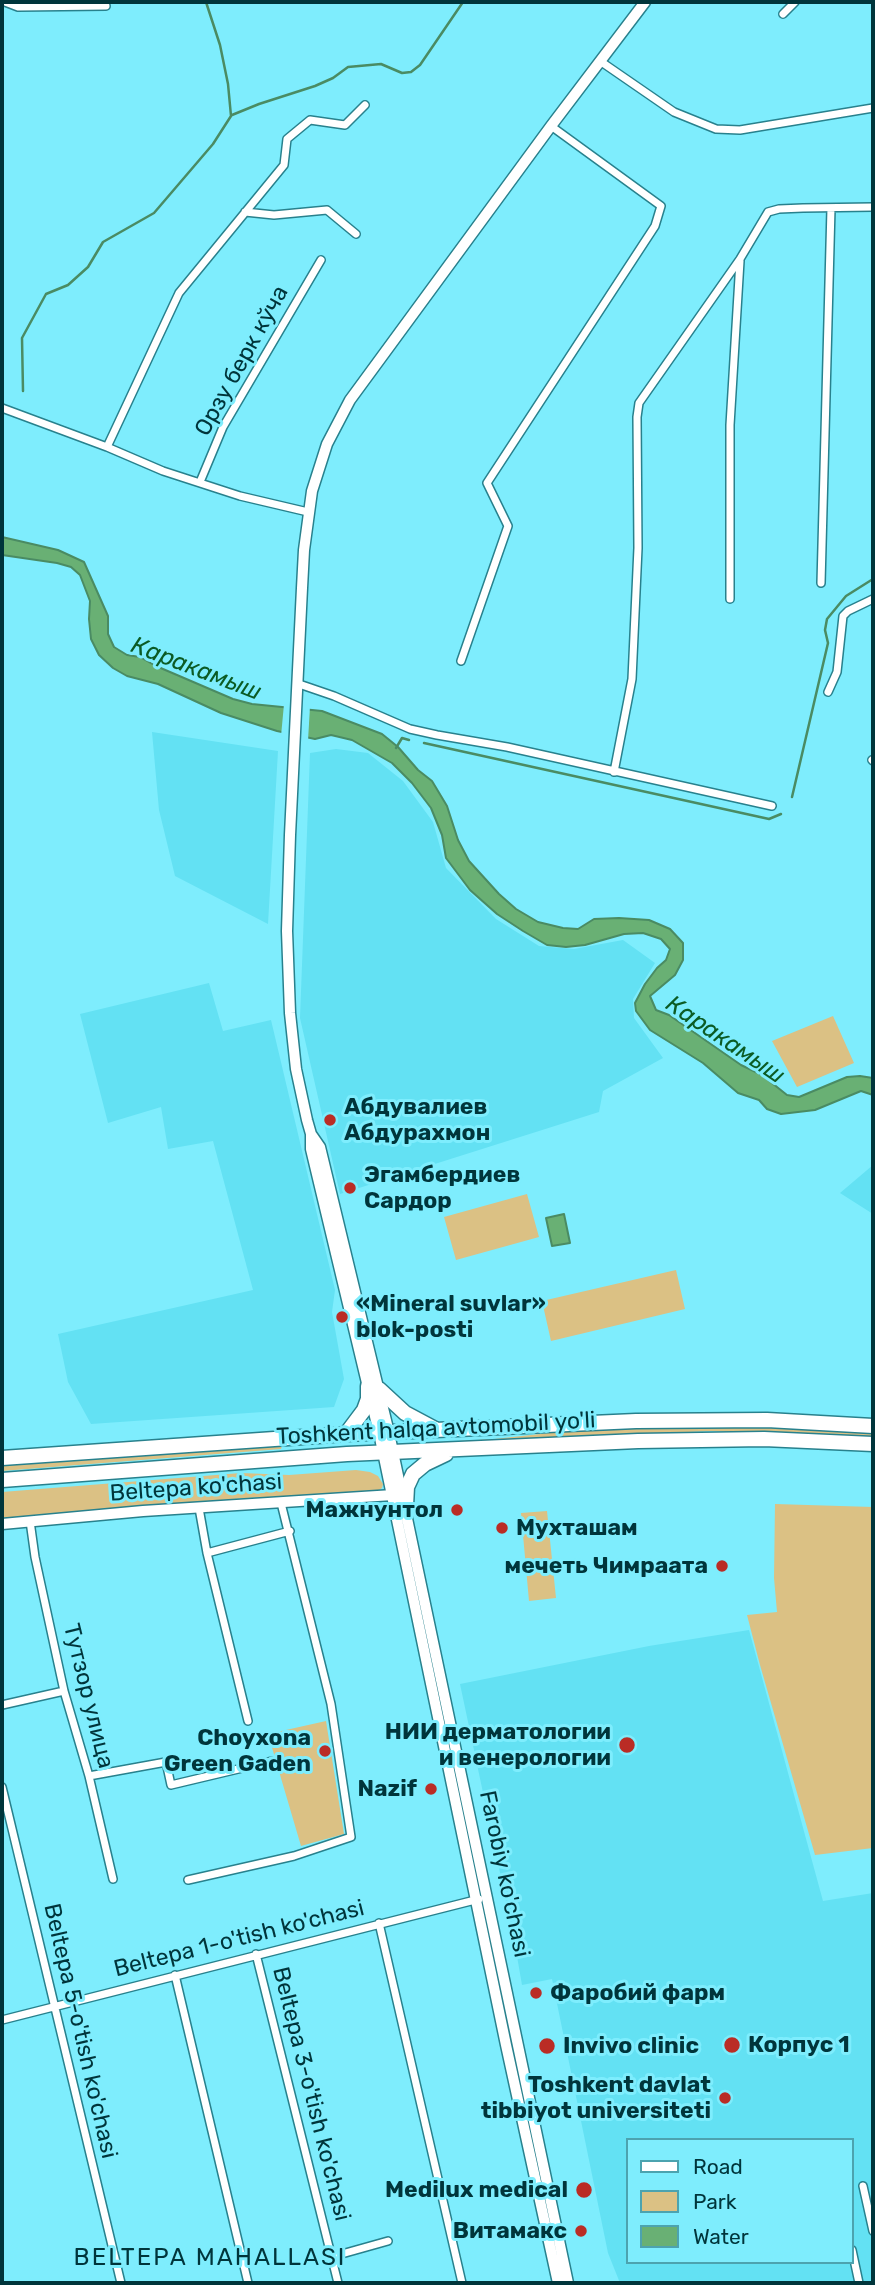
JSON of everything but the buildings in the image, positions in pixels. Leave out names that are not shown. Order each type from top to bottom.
[{"type":"highway","points":[[346,1434],[364,1410],[373,1388],[405,1413],[440,1431]]},
{"type":"highway","name":"Toshkent halqa avtomobil yo'li","points":[[2,1458],[346,1434],[636,1421],[729,1420],[873,1426]]},
{"type":"highway","name":"Toshkent halqa avtomobil yo'li","points":[[2,1480],[388,1453],[679,1440],[801,1440],[873,1444]]},
{"type":"highway","points":[[405,1506],[408,1481],[415,1472],[428,1462],[457,1450]]},
{"type":"main road","name":"Farobiy ko'chasi","points":[[568,2283],[393,1495],[384,1433],[320,1147],[311,1134],[296,1069],[289,1002],[287,931],[302,588],[308,512],[322,456],[344,410],[645,2]]},
{"type":"main road","name":"Farobiy ko'chasi","points":[[388,1453],[405,1506],[482,1898],[509,2059],[558,2283]]},
{"type":"main road","name":"Beltepa ko'chasi","points":[[2,1524],[393,1495]]},
{"type":"street","points":[[5,2],[18,7],[106,6]]},
{"type":"street","points":[[783,14],[795,2]]},
{"type":"street","points":[[600,61],[674,112],[716,129],[740,130],[873,108]]},
{"type":"street","points":[[107,447],[179,293],[284,165],[288,139],[310,120],[345,125],[365,105]]},
{"type":"street","points":[[461,660],[508,526],[488,483],[656,226],[661,206],[551,126]]},
{"type":"street","points":[[614,772],[632,680],[638,548],[639,403],[740,260],[768,212],[779,209],[873,207]]},
{"type":"street","points":[[821,583],[831,208]]},
{"type":"street","points":[[246,212],[274,215],[327,210],[356,234]]},
{"type":"street","name":"Орзу берк кўча","points":[[200,482],[223,427],[321,260]]},
{"type":"street","points":[[730,599],[730,425],[740,260]]},
{"type":"street","points":[[2,408],[163,471],[240,496],[308,512]]},
{"type":"street","points":[[828,692],[836,672],[843,616],[873,599]]},
{"type":"street","points":[[299,684],[334,695],[410,729],[437,736],[507,747],[772,806]]},
{"type":"street","points":[[188,1880],[294,1856],[351,1837],[331,1704],[281,1503]]},
{"type":"street","points":[[199,1508],[207,1553],[248,1721]]},
{"type":"street","name":"Тутзор улица","points":[[30,1521],[35,1557],[64,1691],[89,1776],[113,1880]]},
{"type":"street","points":[[207,1553],[290,1531]]},
{"type":"street","points":[[2,1705],[64,1691]]},
{"type":"street","points":[[89,1776],[166,1762],[171,1785],[272,1761]]},
{"type":"street","name":"Beltepa 5-o'tish ko'chasi","points":[[2,1787],[121,2283]]},
{"type":"street","name":"Beltepa 1-o'tish ko'chasi","points":[[2,2020],[482,1898]]},
{"type":"street","points":[[379,1923],[462,2283]]},
{"type":"street","name":"Beltepa 3-o'tish ko'chasi","points":[[257,1954],[338,2283]]},
{"type":"street","points":[[175,1975],[248,2283]]},
{"type":"street","points":[[863,2186],[873,2231]]},
{"type":"street","points":[[331,2257],[388,2241]]},
{"type":"street","points":[[854,2259],[859,2283]]},
{"type":"shaded area","points":[[152,732],[278,751],[268,924],[175,876],[159,810]]},
{"type":"shaded area","points":[[336,749],[368,753],[403,781],[433,822],[446,868],[496,919],[539,946],[574,949],[623,940],[655,963],[633,999],[634,1018],[663,1058],[603,1091],[599,1112],[340,1194],[300,1018],[310,753]]},
{"type":"shaded area","points":[[209,983],[223,1031],[271,1020],[335,1290],[332,1312],[344,1379],[334,1407],[91,1424],[68,1382],[58,1334],[253,1290],[213,1141],[168,1149],[161,1107],[108,1123],[80,1014]]},
{"type":"shaded area","points":[[873,1165],[873,1214],[840,1193]]},
{"type":"shaded area","points":[[749,1630],[823,1901],[873,1893],[873,2283],[620,2283],[608,2253],[552,1979],[522,1985],[460,1684],[649,1646]]},
{"type":"green space","points":[[833,1016],[854,1063],[797,1087],[772,1041]]},
{"type":"green space","points":[[527,1194],[539,1237],[456,1260],[444,1217]]},
{"type":"green space","points":[[676,1270],[685,1309],[551,1341],[542,1301]]},
{"type":"green space","points":[[747,1426],[873,1431],[873,1437],[712,1431],[424,1443],[577,1430]]},
{"type":"green space","points":[[373,1441],[282,1446],[281,1449],[2,1471],[2,1466],[40,1462],[281,1446]]},
{"type":"green space","points":[[356,1470],[378,1476],[383,1484],[382,1488],[376,1492],[246,1498],[2,1518],[2,1492],[241,1473],[289,1475]]},
{"type":"green space","points":[[775,1504],[873,1507],[873,1848],[815,1855],[760,1665],[747,1615],[777,1612],[774,1578]]},
{"type":"green space","points":[[547,1511],[556,1598],[529,1601],[521,1513]]},
{"type":"green space","name":"Choyxona Green Gaden","points":[[326,1721],[344,1834],[301,1846],[268,1734]]},
{"type":"water","points":[[2,537],[58,550],[84,562],[108,616],[108,634],[114,647],[127,655],[140,657],[233,699],[252,704],[322,711],[382,734],[432,781],[447,806],[458,840],[469,861],[499,894],[516,909],[538,922],[578,929],[594,919],[619,918],[649,920],[670,929],[683,943],[683,960],[675,975],[650,996],[656,1010],[669,1015],[741,1065],[762,1075],[787,1095],[799,1097],[847,1077],[860,1076],[873,1078],[873,1095],[861,1091],[815,1110],[781,1114],[767,1109],[759,1100],[738,1093],[703,1063],[650,1030],[636,1011],[635,1003],[645,984],[666,960],[670,949],[661,939],[643,933],[624,934],[585,945],[566,947],[547,945],[523,931],[497,914],[470,890],[446,858],[442,835],[431,808],[392,763],[352,740],[331,735],[315,739],[277,731],[221,713],[158,684],[127,676],[113,668],[99,655],[91,639],[90,601],[80,575],[71,567],[57,563],[2,555]]},
{"type":"water","points":[[564,1214],[570,1243],[552,1246],[546,1218]]},
{"type":"pier","points":[[284,704],[310,706],[308,741],[281,736]]},
{"type":"waterway","points":[[23,391],[22,338],[46,294],[68,285],[88,267],[103,242],[154,213],[213,144],[231,116],[220,45],[206,2]]},
{"type":"waterway","points":[[232,115],[315,86],[348,67],[381,64],[402,73],[411,72],[420,65],[463,2]]},
{"type":"waterway","points":[[792,797],[828,643],[825,630],[827,619],[846,596],[873,579]]},
{"type":"waterway","points":[[396,748],[402,738],[409,740]]},
{"type":"waterway","points":[[424,743],[769,819],[781,814]]},
{"type":"place","name":"Абдувалиев Абдурахмон","points":[[330,1120]]},
{"type":"place","name":"Эгамбердиев Сардор","points":[[350,1188]]},
{"type":"place","name":"«Mineral suvlar» blok-posti","points":[[342,1317]]},
{"type":"place","name":"Мажнунтол","points":[[457,1510]]},
{"type":"place","name":"Мухташам","points":[[502,1528]]},
{"type":"place","name":"мечеть Чимраата","points":[[722,1566]]},
{"type":"place","name":"НИИ дерматологии и венерологии","points":[[627,1745]]},
{"type":"place","name":"Choyxona Green Gaden","points":[[325,1751]]},
{"type":"place","name":"Nazif","points":[[431,1789]]},
{"type":"place","name":"Фаробий фарм","points":[[536,1993]]},
{"type":"place","name":"Корпус 1","points":[[732,2045]]},
{"type":"place","name":"Invivo clinic","points":[[547,2046]]},
{"type":"place","name":"Toshkent davlat tibbiyot universiteti","points":[[725,2098]]},
{"type":"place","name":"Medilux medical","points":[[584,2190]]},
{"type":"place","name":"Витамакс","points":[[581,2231]]},
{"type":"district","name":"BELTEPA MAHALLASI","points":[[210,2258]]},
{"type":"water label","name":"Каракамыш","points":[[196,669]]},
{"type":"water label","name":"Каракамыш","points":[[725,1040]]}]
